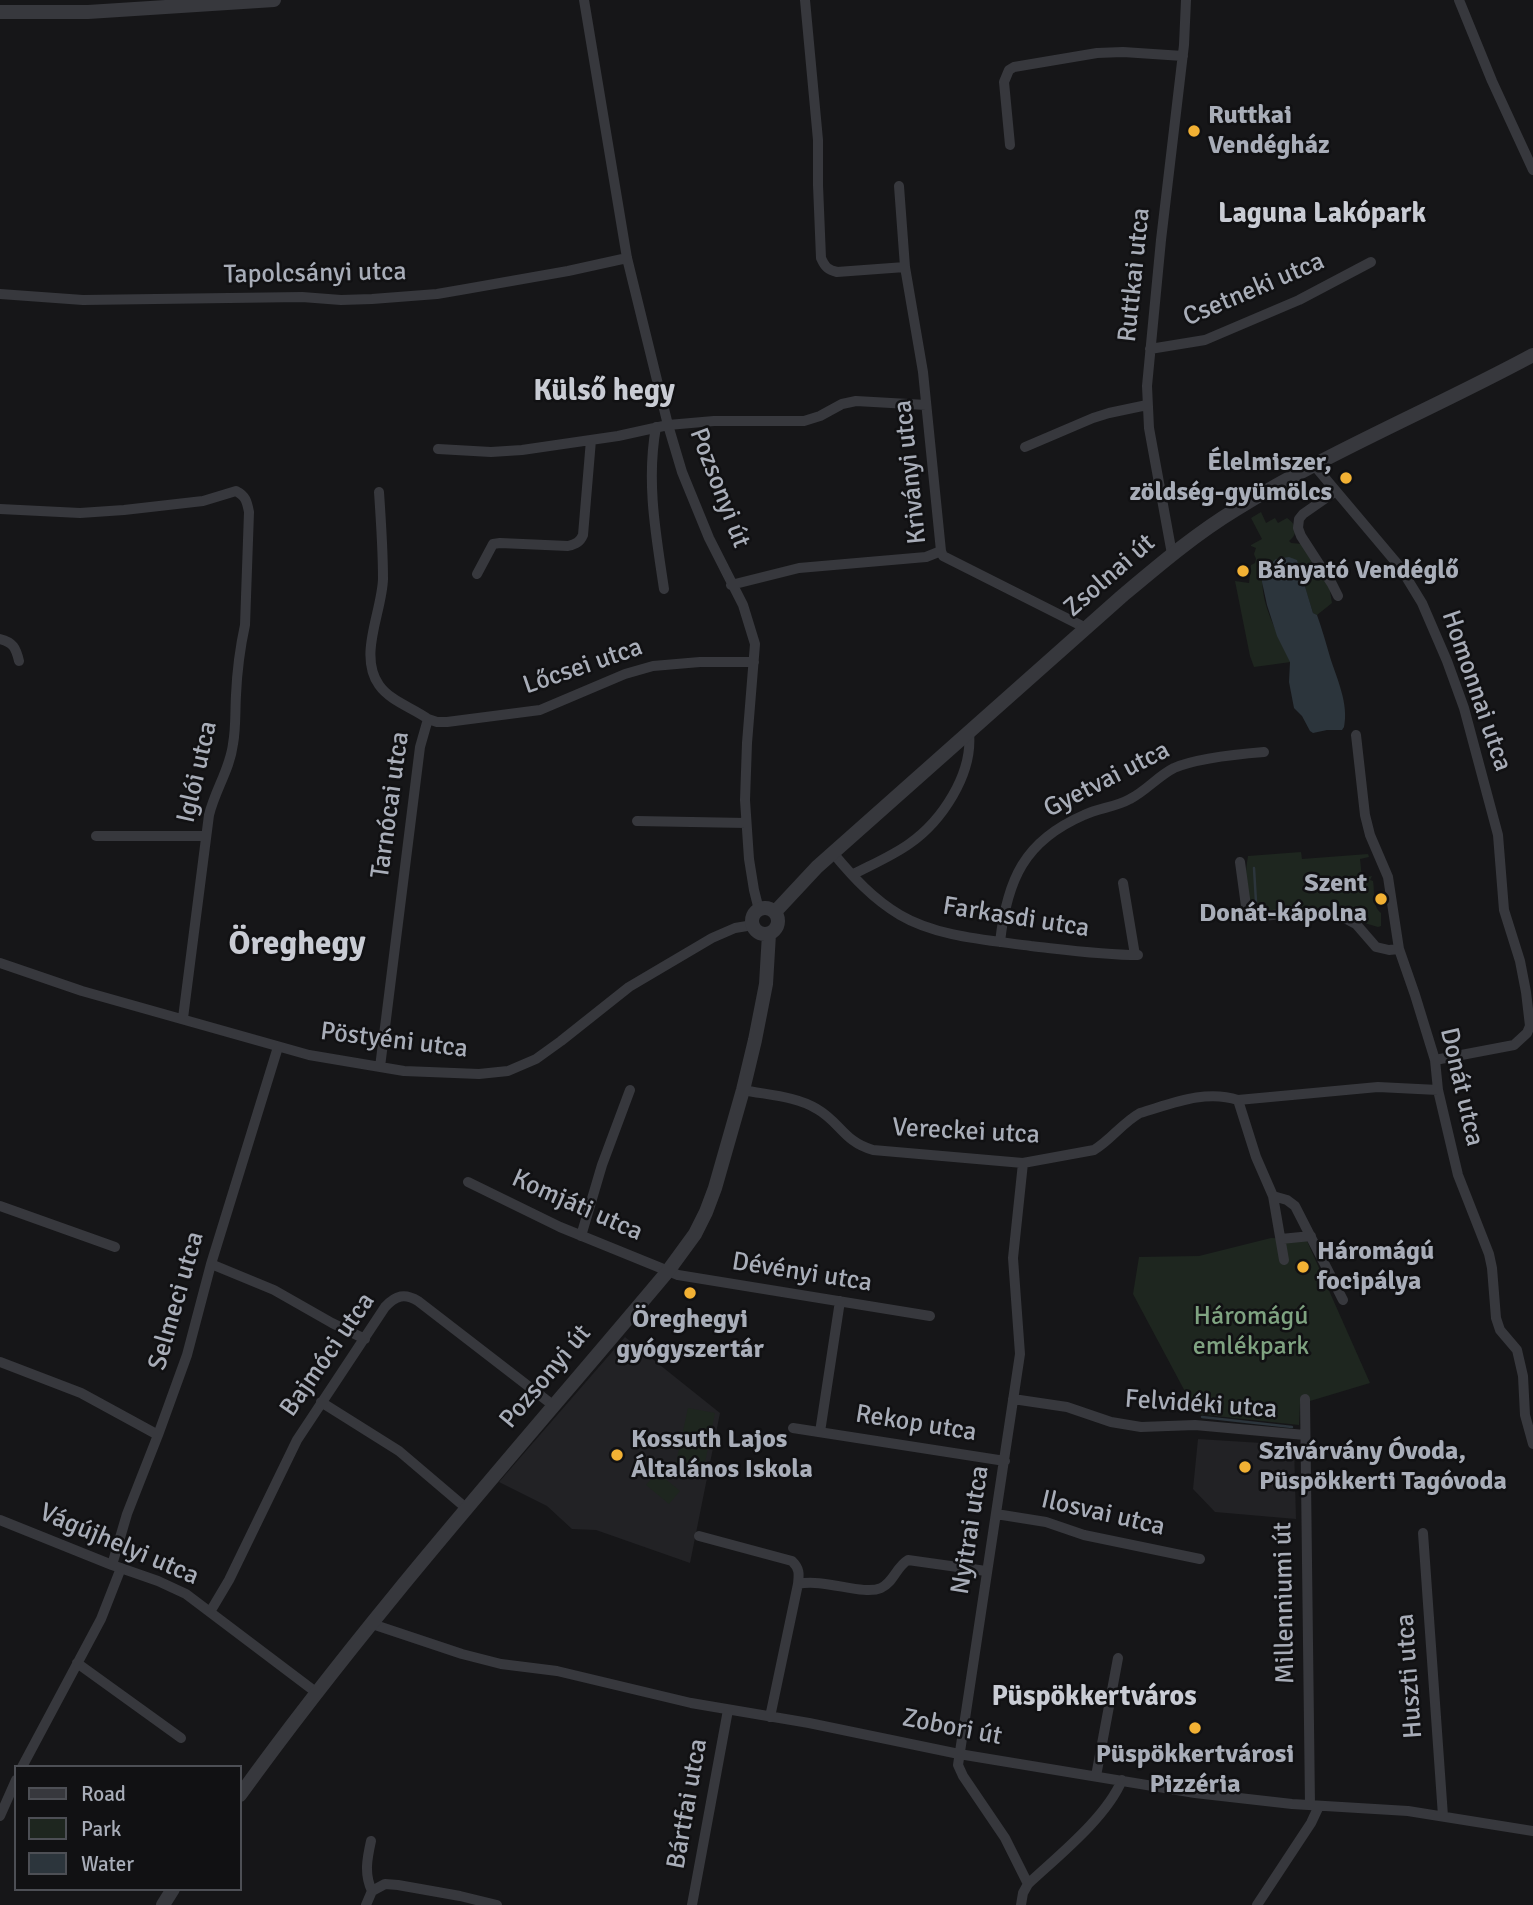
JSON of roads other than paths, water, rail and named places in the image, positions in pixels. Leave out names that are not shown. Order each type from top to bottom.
[{"type":"street","points":[[0,12],[88,12],[274,0]]},
{"type":"street","name":"Pozsonyi út","points":[[584,0],[627,258],[668,425],[682,472],[709,538],[748,618],[755,643],[746,774],[746,822],[754,890],[759,909]]},
{"type":"street","points":[[805,0],[818,141],[821,258],[824,265],[837,272],[905,267]]},
{"type":"street","name":"Ruttkai utca","points":[[1172,554],[1147,405],[1150,349],[1183,55],[1186,0]]},
{"type":"street","points":[[1459,0],[1533,170]]},
{"type":"street","points":[[1010,145],[1004,82],[1009,69],[1097,53],[1183,55]]},
{"type":"street","name":"Kriványi utca","points":[[899,186],[905,267],[923,372],[940,551],[943,556],[1086,628]]},
{"type":"street","name":"Tapolcsányi utca","points":[[0,294],[83,299],[372,299],[456,291],[627,258]]},
{"type":"street","name":"Csetneki utca","points":[[1150,349],[1205,340],[1299,300],[1371,262]]},
{"type":"street","name":"Zsolnai út","points":[[775,912],[833,853],[1172,554],[1235,510],[1314,465],[1533,355]]},
{"type":"street","points":[[438,449],[506,451],[618,436],[668,425],[714,421],[804,421],[842,404],[856,401],[926,405]]},
{"type":"street","points":[[1025,447],[1101,415],[1147,405]]},
{"type":"street","points":[[656,427],[651,479],[652,506],[664,589]]},
{"type":"street","points":[[477,574],[493,544],[568,546],[581,540],[591,440]]},
{"type":"street","name":"Homonnai utca","points":[[1314,465],[1400,567],[1422,603],[1464,708],[1498,835],[1504,910],[1520,961],[1530,1026],[1522,1040],[1514,1045],[1435,1060]]},
{"type":"street","name":"Iglói utca","points":[[0,509],[80,513],[124,510],[204,501],[236,491],[247,499],[249,512],[245,625],[237,681],[234,742],[231,757],[212,800],[183,1018]]},
{"type":"street","points":[[1336,491],[1303,514],[1298,528],[1338,596]]},
{"type":"street","name":"Tarnócai utca","points":[[379,492],[383,580],[372,635],[372,665],[379,686],[428,719],[420,747],[380,1067]]},
{"type":"street","points":[[731,585],[799,568],[926,557],[940,551]]},
{"type":"street","points":[[0,639],[12,643],[19,661]]},
{"type":"street","name":"Lőcsei utca","points":[[428,719],[447,722],[540,710],[625,674],[653,666],[700,662],[754,662]]},
{"type":"street","points":[[852,875],[910,844],[934,821],[963,774],[970,745],[969,733]]},
{"type":"street","name":"Donát utca","points":[[1356,735],[1370,835],[1388,877],[1399,949],[1435,1060],[1438,1090],[1462,1189],[1489,1254],[1496,1318],[1500,1330],[1517,1350],[1523,1376],[1525,1415],[1533,1444]]},
{"type":"street","name":"Gyetvai utca","points":[[1000,942],[1006,901],[1014,878],[1035,847],[1058,828],[1087,813],[1129,800],[1173,769],[1231,755],[1264,752]]},
{"type":"street","points":[[637,821],[746,822]]},
{"type":"street","points":[[96,836],[206,836]]},
{"type":"street","name":"Farkasdi utca","points":[[833,853],[868,891],[914,922],[945,932],[1000,942],[1092,954],[1136,955],[1123,883]]},
{"type":"street","points":[[1240,862],[1246,906],[1255,915],[1302,912],[1341,916],[1356,924],[1376,947],[1399,949]]},
{"type":"street","points":[[768,908],[775,912],[777,926],[769,934],[758,932],[753,925],[753,916],[759,909],[768,908]]},
{"type":"street","name":"Pöstyéni utca","points":[[0,962],[82,991],[309,1055],[435,1074],[479,1074],[508,1071],[536,1059],[618,994],[712,938],[735,928],[753,925]]},
{"type":"street","name":"Pozsonyi út","points":[[242,1792],[317,1693],[466,1508],[668,1272],[691,1240],[706,1212],[744,1090],[762,1008],[769,934]]},
{"type":"street","name":"Selmeci utca","points":[[23,1765],[101,1619],[127,1514],[187,1355],[211,1264],[278,1047]]},
{"type":"street","name":"Vereckei utca","points":[[744,1090],[816,1108],[846,1136],[873,1150],[1023,1163],[1094,1150],[1140,1113],[1188,1099],[1226,1096],[1238,1100],[1378,1087],[1438,1090]]},
{"type":"street","points":[[581,1236],[602,1165],[630,1090]]},
{"type":"street","points":[[1238,1100],[1256,1157],[1273,1196],[1284,1260]]},
{"type":"street","name":"Nyitrai utca","points":[[1023,1163],[1014,1243],[1020,1354],[958,1765],[1005,1838],[1028,1884]]},
{"type":"street","name":"Komjáti utca","points":[[468,1181],[560,1227],[668,1272]]},
{"type":"street","points":[[1273,1196],[1287,1200],[1295,1206],[1343,1300]]},
{"type":"street","points":[[0,1206],[115,1247]]},
{"type":"street","points":[[1281,1239],[1311,1236]]},
{"type":"street","points":[[211,1264],[282,1294],[332,1324],[365,1339]]},
{"type":"street","name":"Dévényi utca","points":[[668,1272],[688,1278],[930,1316]]},
{"type":"street","name":"Bajmóci utca","points":[[210,1612],[229,1580],[291,1451],[321,1402],[391,1301],[398,1296],[412,1298],[554,1406]]},
{"type":"street","name":"Rekop utca","points":[[820,1432],[840,1301]]},
{"type":"street","points":[[0,1362],[97,1400],[159,1435]]},
{"type":"street","name":"Felvidéki utca","points":[[1013,1399],[1067,1407],[1111,1422],[1141,1427],[1195,1425],[1305,1435]]},
{"type":"street","name":"Millenniumi út","points":[[1305,1399],[1314,1806]]},
{"type":"street","points":[[321,1402],[399,1451],[466,1508]]},
{"type":"street","name":"Rekop utca","points":[[793,1428],[1005,1461]]},
{"type":"street","name":"Ilosvai utca","points":[[996,1514],[1046,1522],[1084,1535],[1200,1559]]},
{"type":"street","name":"Vágújhelyi utca","points":[[0,1520],[172,1587],[196,1601],[317,1693]]},
{"type":"street","name":"Huszti utca","points":[[1423,1533],[1443,1816]]},
{"type":"street","points":[[699,1536],[792,1561],[798,1566],[798,1584],[770,1717]]},
{"type":"street","points":[[798,1584],[817,1582],[872,1590],[887,1584],[908,1560],[986,1571]]},
{"type":"street","name":"Zobori út","points":[[372,1624],[462,1654],[502,1664],[557,1671],[728,1710],[836,1728],[959,1755],[1195,1793],[1314,1806],[1408,1811],[1533,1831]]},
{"type":"street","points":[[1096,1776],[1118,1658]]},
{"type":"street","points":[[77,1663],[181,1738]]},
{"type":"street","name":"Bártfai utca","points":[[692,1905],[728,1710]]},
{"type":"street","points":[[1021,1905],[1028,1884],[1107,1806],[1122,1780]]},
{"type":"street","points":[[2,1811],[14,1784]]},
{"type":"street","points":[[1257,1905],[1311,1823],[1314,1806]]},
{"type":"street","points":[[366,1905],[372,1891],[366,1864],[371,1841]]},
{"type":"street","points":[[372,1891],[385,1885],[398,1885],[498,1905]]},
{"type":"water","points":[[1289,557],[1297,560],[1339,683],[1345,709],[1342,730],[1313,733],[1294,708],[1289,682],[1290,662],[1277,636],[1262,582],[1262,574],[1267,567],[1276,559]]},
{"type":"waterway","points":[[1254,868],[1256,902]]},
{"type":"waterway","points":[[1202,1417],[1292,1427]]},
{"type":"place","name":"Ruttkai Vendégház","points":[[1194,131]]},
{"type":"place","name":"Élelmiszer, zöldség-gyümölcs","points":[[1346,478]]},
{"type":"place","name":"Bányató Vendéglő","points":[[1243,571]]},
{"type":"place","name":"Szent Donát-kápolna","points":[[1381,899]]},
{"type":"place","name":"Háromágú focipálya","points":[[1303,1267]]},
{"type":"place","name":"Öreghegyi gyógyszertár","points":[[690,1293]]},
{"type":"place","name":"Kossuth Lajos Általános Iskola","points":[[617,1455]]},
{"type":"place","name":"Szivárvány Óvoda, Püspökkerti Tagóvoda","points":[[1245,1467]]},
{"type":"place","name":"Püspökkertvárosi Pizzéria","points":[[1195,1728]]},
{"type":"district","name":"Laguna Lakópark","points":[[1322,215]]},
{"type":"district","name":"Külső hegy","points":[[604,392]]},
{"type":"district","name":"Öreghegy","points":[[297,945]]},
{"type":"district","name":"Püspökkertváros","points":[[1094,1698]]},
{"type":"park label","name":"Háromágú emlékpark","points":[[1251,1332]]}]
